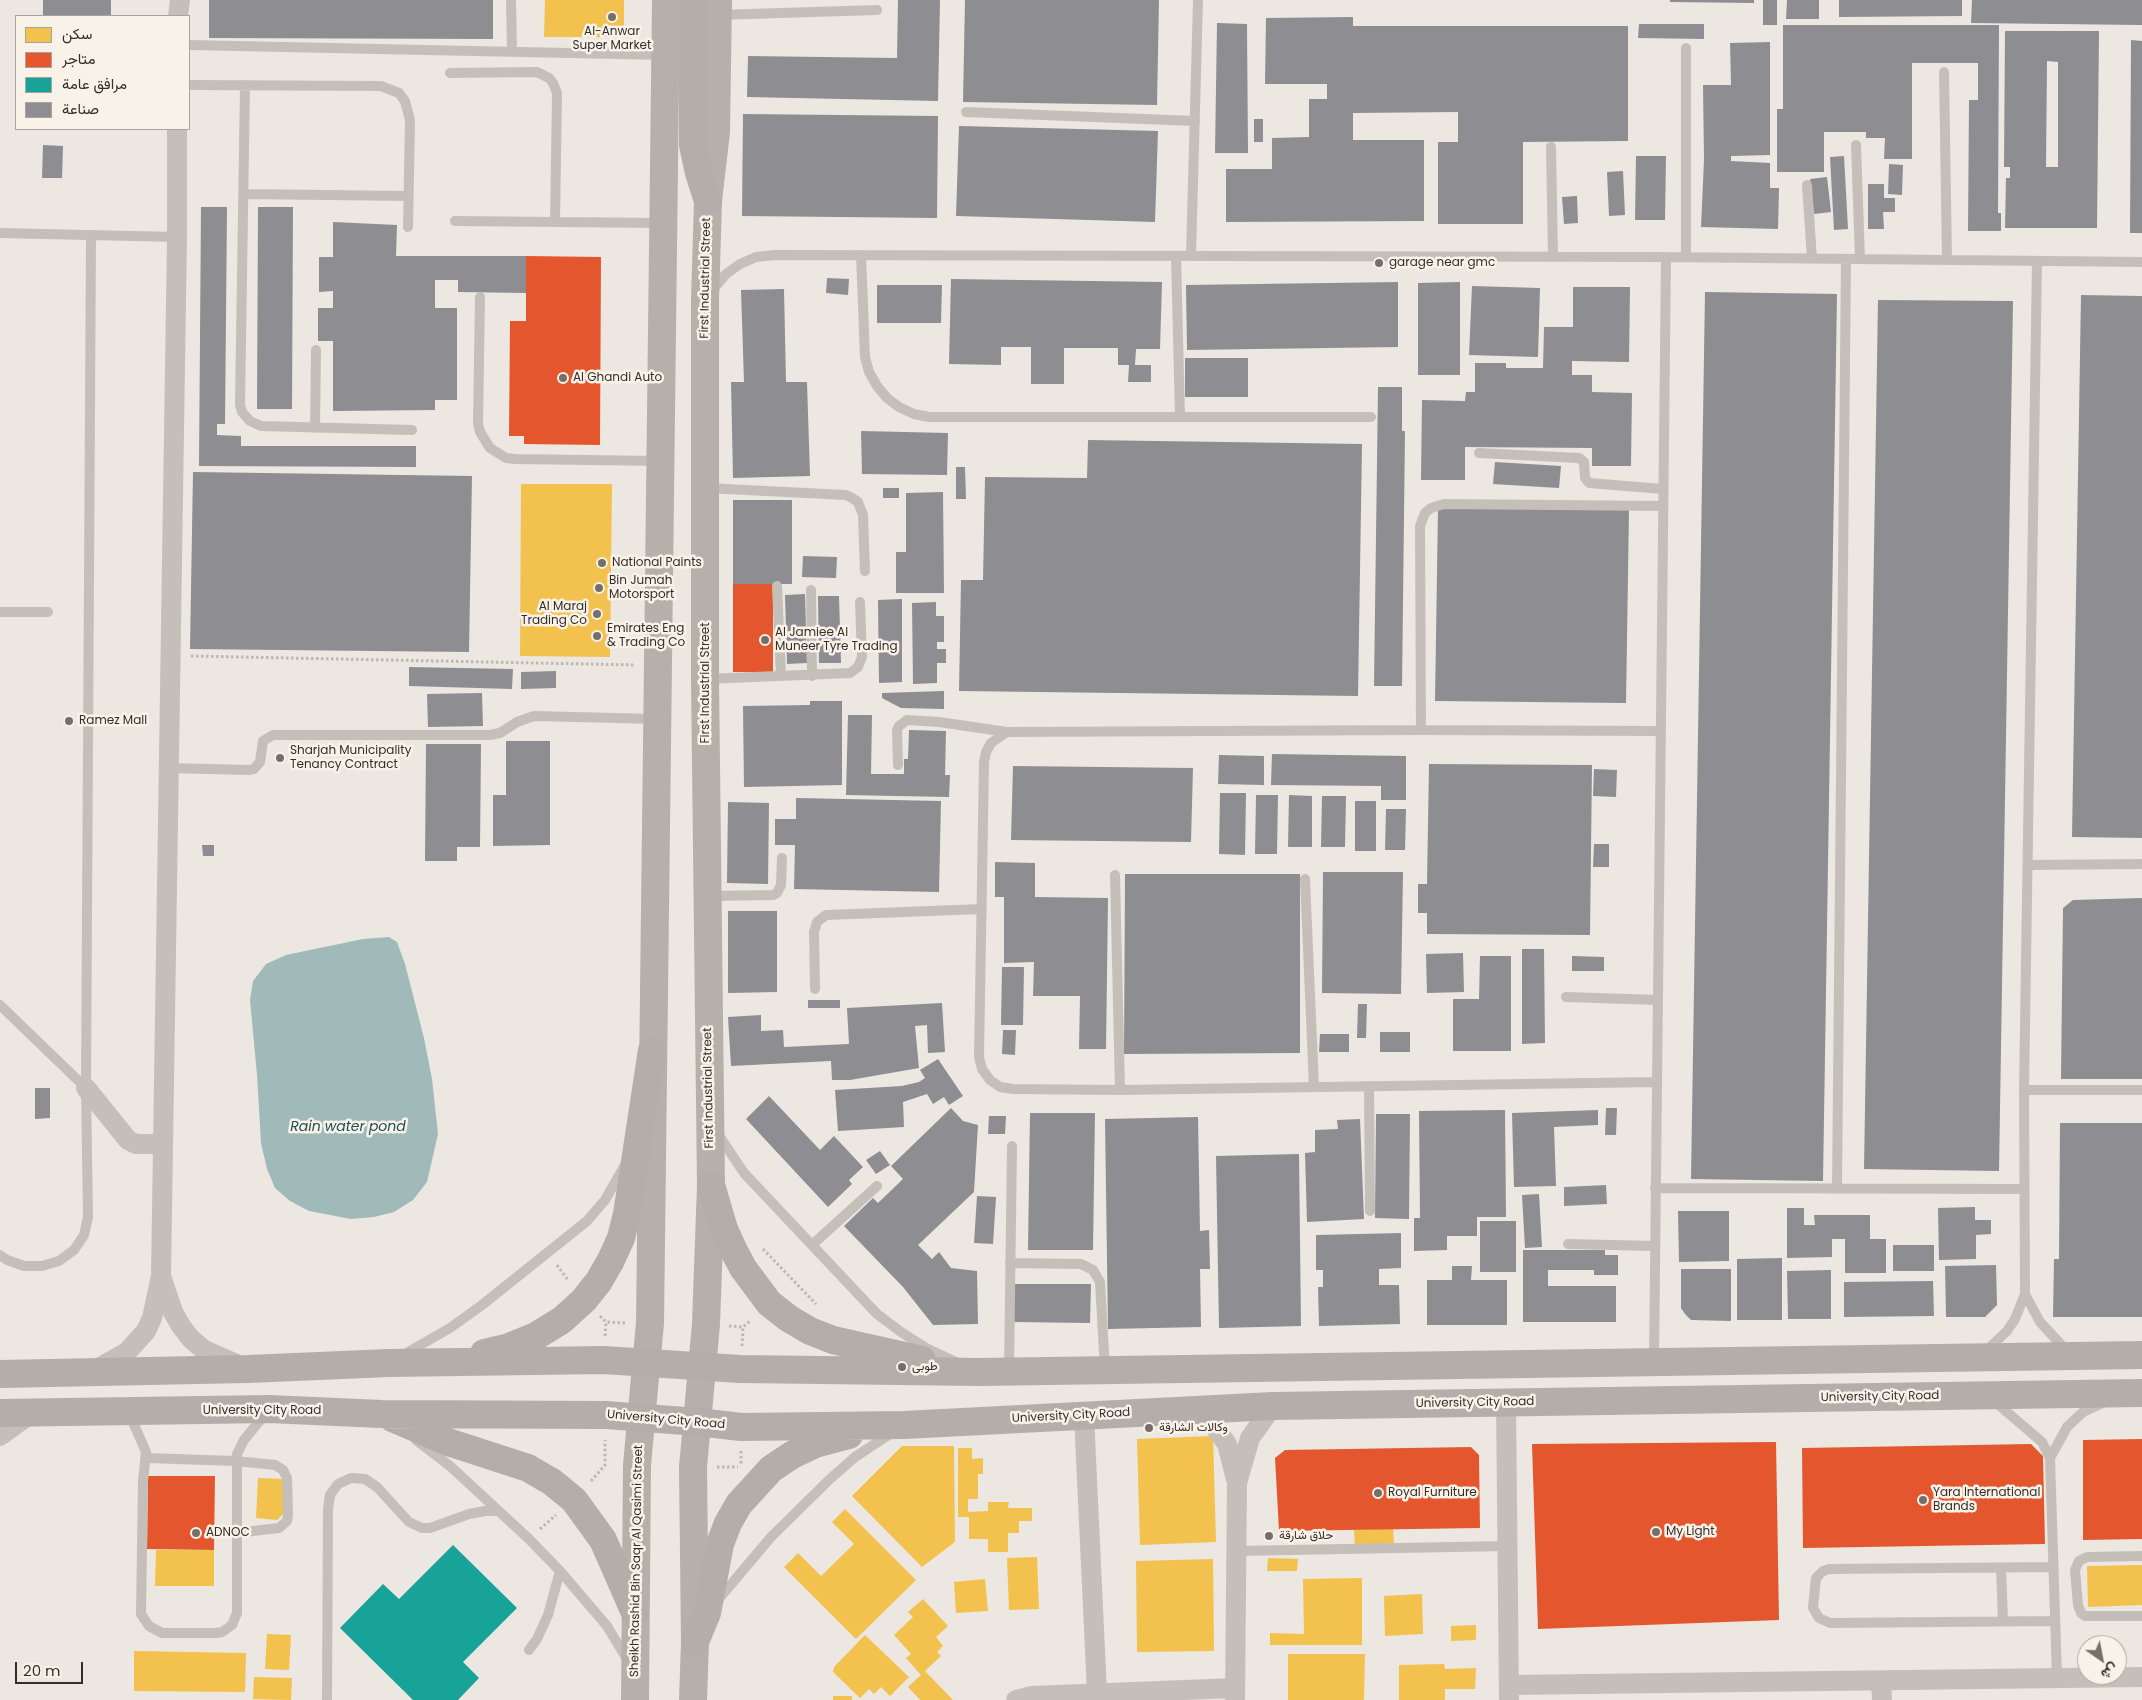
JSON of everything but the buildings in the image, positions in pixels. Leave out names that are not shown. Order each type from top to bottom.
[{"type":"main road","points":[[646,1362],[650,1323],[666,0]]},
{"type":"main road","points":[[692,0],[693,145],[708,201]]},
{"type":"main road","name":"First Industrial Street","points":[[703,1367],[711,1185],[707,896],[705,300],[708,201],[716,132],[718,7]]},
{"type":"main road","points":[[451,1363],[509,1347],[536,1336],[562,1320],[584,1300],[599,1281],[621,1238],[627,1214],[636,1145],[652,1050]]},
{"type":"main road","points":[[711,1185],[724,1229],[743,1268],[769,1303],[788,1318],[810,1331],[833,1340],[979,1372]]},
{"type":"main road","points":[[0,1374],[248,1369],[390,1363],[604,1360],[703,1367],[1009,1372],[2142,1355]]},
{"type":"main road","name":"Sheikh Rashid Bin Saqr Al Qasimi Street","points":[[635,1688],[637,1465],[646,1362]]},
{"type":"main road","points":[[693,1700],[695,1642],[693,1467],[703,1367]]},
{"type":"main road","name":"University City Road","points":[[0,1413],[269,1409],[382,1414],[606,1415],[741,1427],[904,1425],[1272,1406],[2132,1393]]},
{"type":"main road","points":[[382,1414],[448,1442],[528,1468],[552,1482],[574,1500],[602,1540],[635,1613]]},
{"type":"main road","points":[[695,1642],[707,1613],[723,1537],[739,1504],[757,1483],[772,1469],[792,1455],[815,1444],[840,1437],[904,1425]]},
{"type":"street","points":[[178,15],[180,0]]},
{"type":"street","points":[[89,1373],[116,1360],[138,1342],[152,1318],[161,1276],[177,130]]},
{"type":"street","points":[[86,1088],[128,1140],[136,1144],[163,1144]]},
{"type":"street","points":[[161,1276],[173,1312],[191,1339],[204,1350],[248,1369]]},
{"type":"street","points":[[1506,1402],[1509,1693],[1881,1690],[2057,1678],[2142,1678]]},
{"type":"street","points":[[1016,1700],[1032,1696],[1097,1693],[1235,1694],[1237,1483],[1250,1438],[1272,1406]]},
{"type":"street","points":[[1198,1409],[1214,1426],[1226,1444],[1237,1483]]},
{"type":"street","points":[[0,1436],[32,1412]]},
{"type":"street","points":[[1084,1415],[1097,1693]]},
{"type":"lane","points":[[512,0],[512,50]]},
{"type":"lane","points":[[1191,256],[1198,0]]},
{"type":"lane","points":[[718,7],[877,10]]},
{"type":"lane","points":[[190,45],[512,50],[665,55]]},
{"type":"lane","points":[[1686,48],[1686,257]]},
{"type":"lane","points":[[450,73],[537,72],[544,74],[553,82],[557,93],[555,222]]},
{"type":"lane","points":[[1944,72],[1947,260]]},
{"type":"lane","points":[[190,85],[381,86],[399,93],[405,101],[410,120],[408,227]]},
{"type":"lane","points":[[245,85],[240,406],[245,417],[255,424],[315,428],[412,430]]},
{"type":"lane","points":[[966,112],[1195,121]]},
{"type":"lane","points":[[1856,145],[1860,259]]},
{"type":"lane","points":[[1551,148],[1553,256]]},
{"type":"lane","points":[[1807,185],[1812,259]]},
{"type":"lane","points":[[243,194],[409,196]]},
{"type":"lane","points":[[455,221],[663,223]]},
{"type":"lane","points":[[0,233],[177,237]]},
{"type":"lane","points":[[0,1255],[7,1260],[24,1266],[42,1266],[59,1261],[74,1250],[84,1235],[88,1217],[86,1088],[91,235]]},
{"type":"lane","points":[[705,300],[726,274],[740,264],[756,257],[774,255],[1553,256],[2142,262]]},
{"type":"lane","points":[[861,255],[865,358],[869,372],[887,398],[899,407],[929,417],[1371,417]]},
{"type":"lane","points":[[1176,256],[1180,417]]},
{"type":"lane","points":[[1654,1361],[1666,257]]},
{"type":"lane","points":[[1837,1188],[1846,259]]},
{"type":"lane","points":[[1975,1357],[1987,1350],[2007,1331],[2018,1313],[2025,1294],[2024,1090],[2037,261]]},
{"type":"lane","points":[[480,297],[478,423],[480,432],[490,448],[506,458],[515,459],[661,461]]},
{"type":"lane","points":[[315,428],[316,350]]},
{"type":"lane","points":[[1479,452],[1579,458],[1584,462],[1586,481],[1592,484],[1663,489]]},
{"type":"lane","points":[[705,488],[846,495],[852,498],[858,502],[863,515],[865,571]]},
{"type":"lane","points":[[1421,730],[1420,526],[1425,513],[1437,505],[1444,504],[1663,506]]},
{"type":"lane","points":[[777,586],[782,676]]},
{"type":"lane","points":[[811,590],[812,676]]},
{"type":"lane","points":[[706,679],[850,674],[858,667],[862,657],[860,602]]},
{"type":"lane","points":[[0,612],[48,612]]},
{"type":"lane","points":[[169,768],[248,770],[258,766],[263,741],[267,737],[274,735],[490,735],[500,733],[517,722],[534,716],[657,719]]},
{"type":"lane","points":[[898,765],[897,730],[907,720],[939,722],[1007,732],[1661,731]]},
{"type":"lane","points":[[1007,732],[991,743],[986,752],[984,762],[979,1057],[982,1069],[990,1080],[1000,1087],[1013,1089],[1120,1090],[1657,1082]]},
{"type":"lane","points":[[707,896],[773,895],[780,889],[781,885],[782,858]]},
{"type":"lane","points":[[2028,865],[2142,864]]},
{"type":"lane","points":[[1115,875],[1120,1090]]},
{"type":"lane","points":[[1305,880],[1314,1087]]},
{"type":"lane","points":[[815,989],[814,932],[817,922],[826,916],[982,909]]},
{"type":"lane","points":[[1566,997],[1658,1000]]},
{"type":"lane","points":[[0,1006],[86,1088]]},
{"type":"lane","points":[[1369,1086],[1370,1211]]},
{"type":"lane","points":[[2024,1090],[2142,1090]]},
{"type":"lane","points":[[709,1118],[720,1139],[744,1173],[877,1314],[926,1348],[979,1372]]},
{"type":"lane","points":[[390,1363],[466,1317],[587,1220],[605,1200],[636,1145]]},
{"type":"lane","points":[[1009,1372],[1012,1146]]},
{"type":"lane","points":[[812,1245],[877,1186]]},
{"type":"lane","points":[[1656,1188],[2024,1189]]},
{"type":"lane","points":[[1568,1244],[1655,1246]]},
{"type":"lane","points":[[1010,1263],[1081,1264],[1094,1270],[1100,1282],[1105,1370]]},
{"type":"lane","points":[[2025,1294],[2050,1334],[2074,1356]]},
{"type":"lane","points":[[2050,1458],[2066,1427],[2083,1412],[2132,1393]]},
{"type":"lane","points":[[1987,1395],[2042,1442],[2050,1458],[2057,1678]]},
{"type":"lane","points":[[128,1412],[145,1445],[146,1458],[143,1481],[140,1606],[144,1621],[162,1633],[216,1633],[222,1632],[232,1624],[237,1613],[237,1454],[244,1440],[269,1409]]},
{"type":"lane","points":[[382,1414],[450,1466],[560,1571],[607,1626],[622,1650],[635,1688]]},
{"type":"lane","points":[[707,1613],[771,1537],[830,1479],[855,1457],[904,1425]]},
{"type":"lane","points":[[146,1458],[236,1461],[275,1465],[283,1470],[287,1478],[288,1515],[286,1521],[278,1528],[236,1532]]},
{"type":"lane","points":[[327,1700],[328,1508],[330,1495],[338,1484],[351,1478],[365,1479],[377,1487],[409,1522],[422,1528],[430,1528],[485,1510],[499,1511]]},
{"type":"lane","points":[[1236,1551],[1508,1546]]},
{"type":"lane","points":[[2142,1556],[2087,1557],[2079,1561],[2075,1570],[2078,1605],[2085,1616],[2142,1616]]},
{"type":"lane","points":[[2053,1567],[1829,1569],[1823,1571],[1816,1578],[1813,1608],[1819,1618],[1830,1622],[2055,1621]]},
{"type":"lane","points":[[2001,1568],[2003,1621]]},
{"type":"lane","points":[[529,1650],[537,1639],[548,1615],[560,1571]]},
{"type":"path","points":[[171,656],[659,666]]},
{"type":"path","points":[[758,1244],[818,1306]]},
{"type":"water","name":"Rain water pond","points":[[389,937],[397,942],[405,964],[424,1038],[432,1079],[438,1134],[427,1182],[413,1200],[394,1212],[374,1217],[351,1219],[309,1211],[290,1201],[275,1188],[267,1169],[261,1143],[250,1000],[253,981],[266,964],[286,955],[363,939]]},
{"type":"place","name":"Al-Anwar Super Market","points":[[612,17]]},
{"type":"place","name":"garage near gmc","points":[[1379,263]]},
{"type":"place","name":"Al Ghandi Auto","points":[[563,378]]},
{"type":"place","name":"National Paints","points":[[602,563]]},
{"type":"place","name":"Bin Jumah Motorsport","points":[[599,588]]},
{"type":"place","name":"Al Maraj Trading Co","points":[[597,614]]},
{"type":"place","name":"Emirates Eng & Trading Co","points":[[597,636]]},
{"type":"place","name":"Al Jamiee Al Muneer Tyre Trading","points":[[765,640]]},
{"type":"place","name":"Ramez Mall","points":[[69,721]]},
{"type":"place","name":"Sharjah Municipality Tenancy Contract","points":[[280,758]]},
{"type":"place","name":"طوبى","points":[[902,1367]]},
{"type":"place","name":"وكالات الشارقة","points":[[1149,1428]]},
{"type":"place","name":"Royal Furniture","points":[[1378,1493]]},
{"type":"place","name":"Yara International Brands","points":[[1923,1500]]},
{"type":"place","name":"My Light","points":[[1656,1532]]},
{"type":"place","name":"ADNOC","points":[[196,1533]]},
{"type":"place","name":"حلاق شارقة","points":[[1269,1536]]}]
